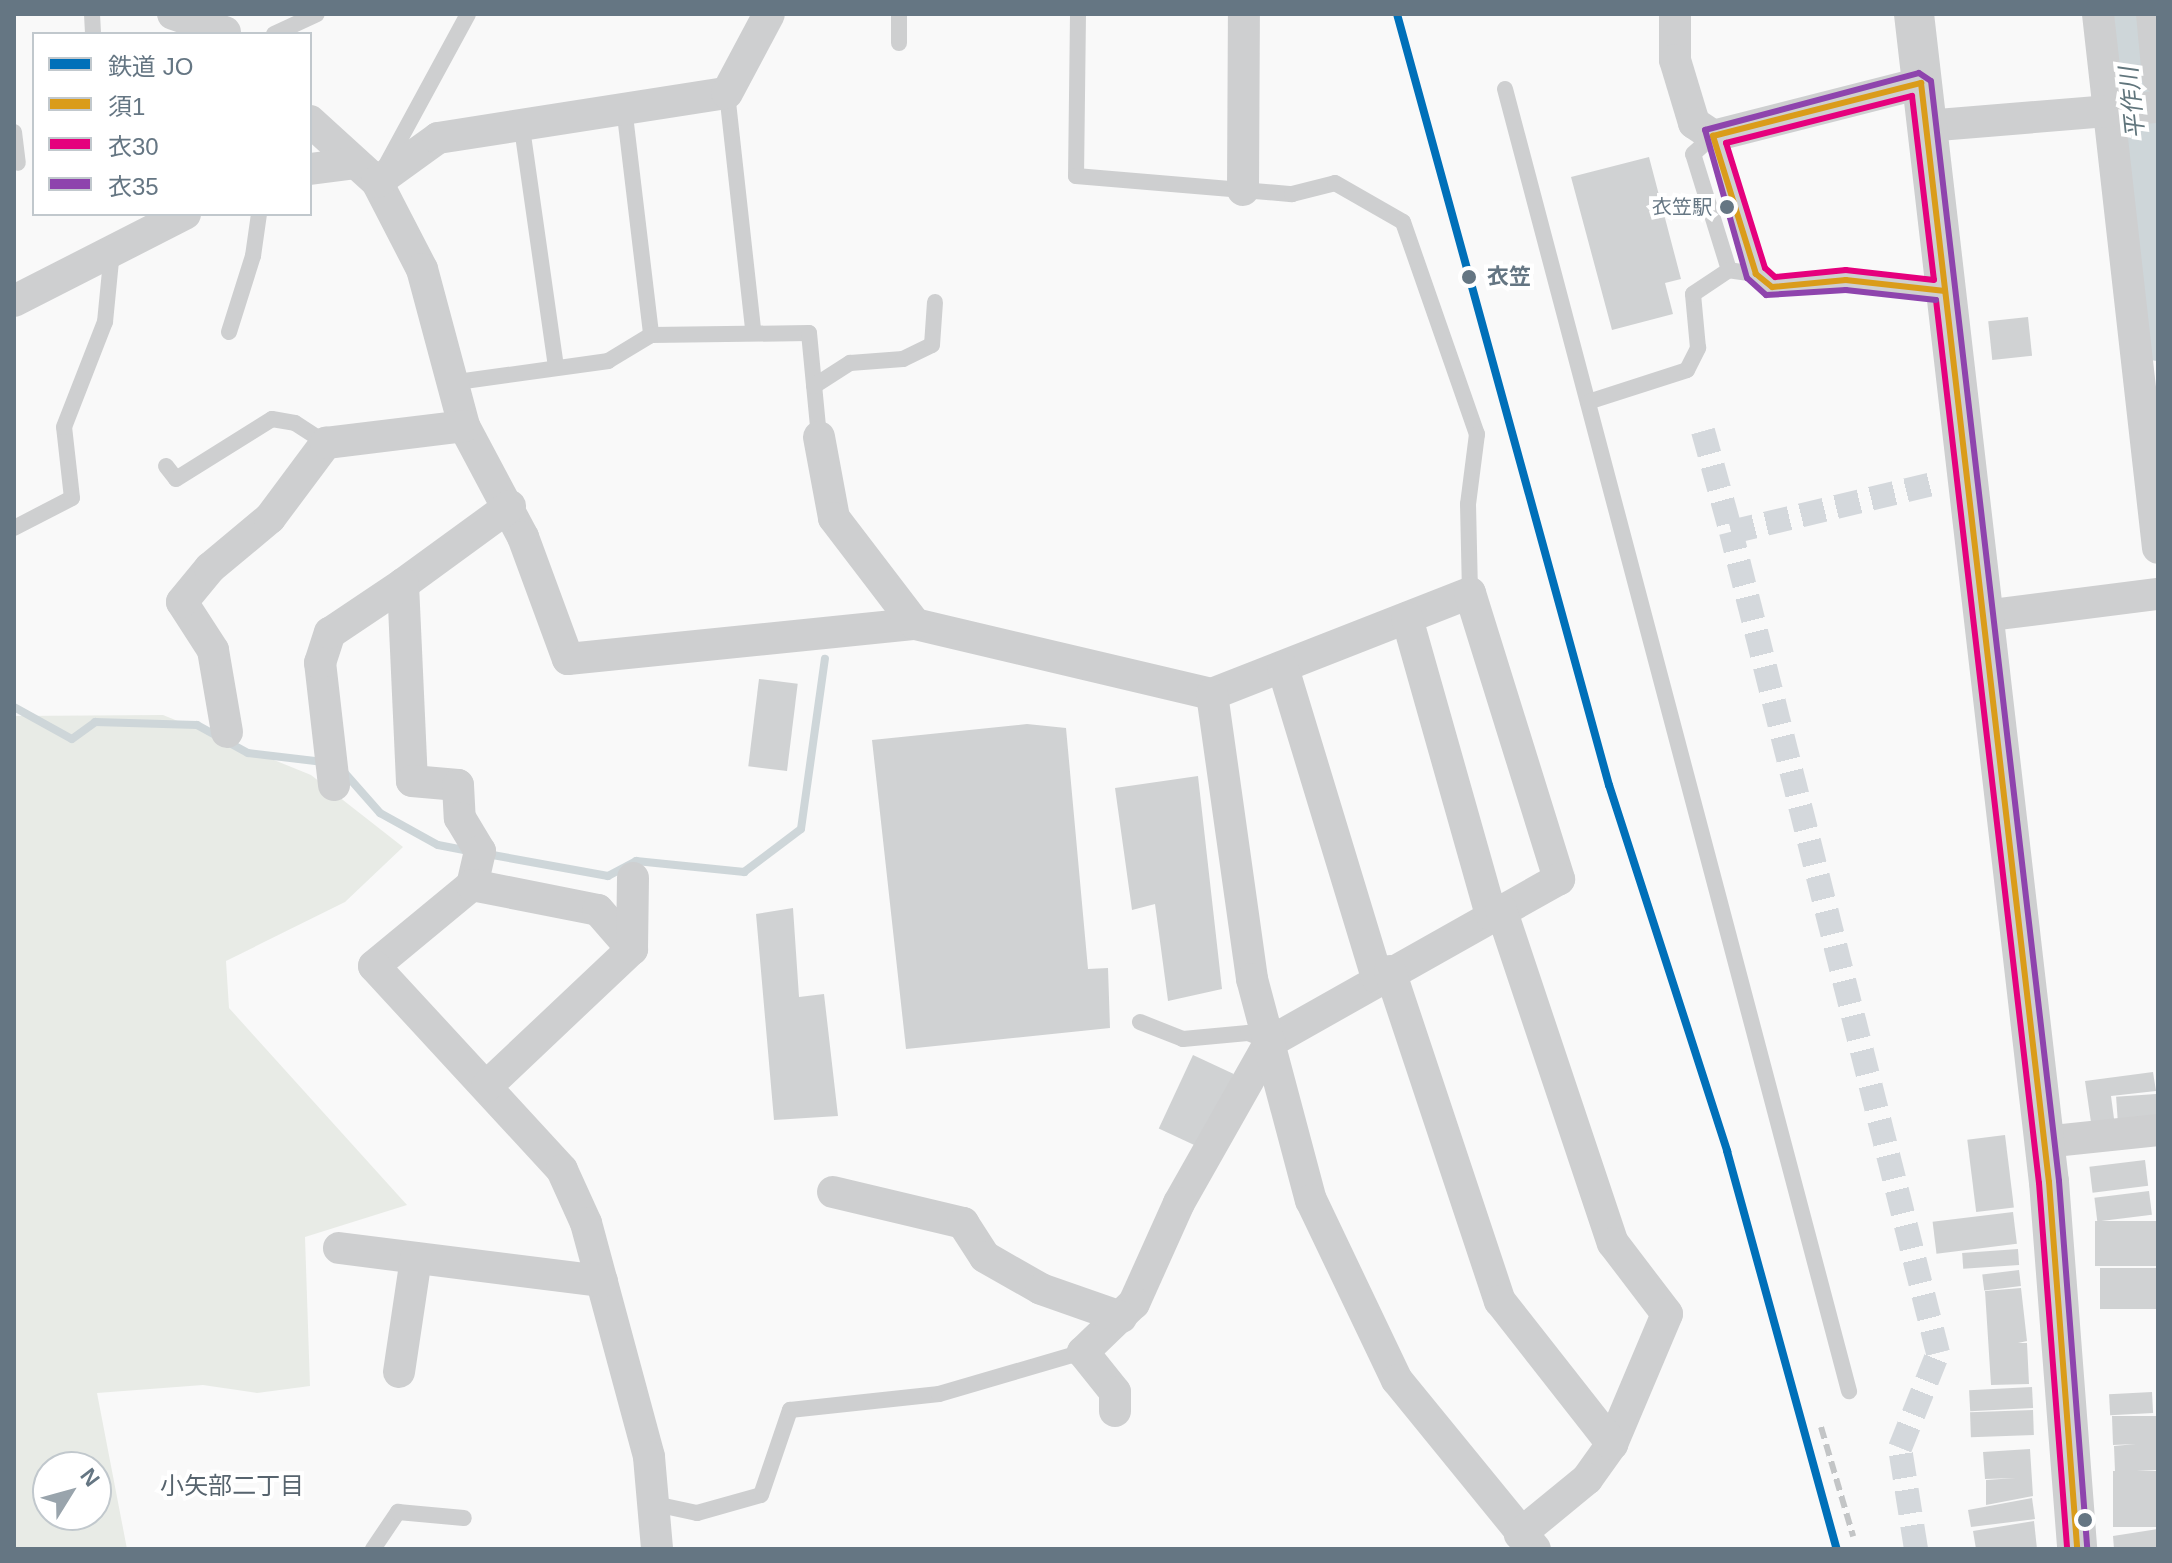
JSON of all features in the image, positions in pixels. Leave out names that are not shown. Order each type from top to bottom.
[{"type":"street","points":[[173,14],[223,27]]},
{"type":"street","points":[[312,169],[366,173],[438,138],[521,121],[727,93],[749,29],[769,14]]},
{"type":"street","points":[[1243,190],[1244,14]]},
{"type":"street","points":[[1675,14],[1675,60],[1694,123],[1713,136],[1921,83]]},
{"type":"street","points":[[1914,14],[2044,1142],[2077,1549]]},
{"type":"street","points":[[2098,14],[2158,548]]},
{"type":"street","points":[[2152,14],[2158,78]]},
{"type":"street","points":[[1926,126],[2110,108],[2158,107]]},
{"type":"street","points":[[312,123],[366,173],[422,269],[448,383],[464,426],[510,506],[568,659],[915,624],[1212,694],[1470,593],[1559,879],[1384,974],[1270,1042],[1121,1317],[1083,1352],[1115,1392],[1115,1411]]},
{"type":"street","points":[[14,301],[181,216]]},
{"type":"street","points":[[227,732],[213,650],[182,602],[210,568],[270,518],[326,443],[464,426]]},
{"type":"street","points":[[819,437],[834,518],[915,624]]},
{"type":"street","points":[[334,785],[320,663],[330,633],[510,506]]},
{"type":"street","points":[[403,584],[412,781],[458,785],[460,818],[480,851],[472,885],[374,966],[562,1170],[602,1281],[649,1457],[657,1549]]},
{"type":"street","points":[[1983,616],[2158,594]]},
{"type":"street","points":[[1212,694],[1252,979],[1311,1200],[1347,1282],[1397,1380],[1528,1541],[1587,1479],[1612,1444],[1667,1314],[1613,1243],[1496,911],[1407,618]]},
{"type":"street","points":[[1283,668],[1384,974],[1500,1301],[1612,1444]]},
{"type":"street","points":[[487,1086],[632,949],[633,878]]},
{"type":"street","points":[[472,885],[598,910],[632,949]]},
{"type":"street","points":[[2044,1142],[2158,1130]]},
{"type":"street","points":[[833,1192],[963,1223],[985,1257],[1041,1289],[1121,1317]]},
{"type":"street","points":[[339,1248],[602,1281]]},
{"type":"street","points":[[399,1372],[416,1258]]},
{"type":"lane","points":[[278,32],[317,14]]},
{"type":"lane","points":[[366,173],[468,14]]},
{"type":"lane","points":[[899,14],[899,43]]},
{"type":"lane","points":[[1078,14],[1076,176],[1292,194],[1335,183],[1403,222],[1477,434],[1468,504],[1470,593]]},
{"type":"lane","points":[[1505,89],[1849,1391]]},
{"type":"lane","points":[[727,93],[753,330]]},
{"type":"lane","points":[[624,107],[651,335]]},
{"type":"lane","points":[[521,121],[556,368]]},
{"type":"lane","points":[[14,132],[22,163]]},
{"type":"lane","points":[[1729,270],[1693,154],[1713,136],[1756,274]]},
{"type":"lane","points":[[229,332],[253,256],[259,216]]},
{"type":"lane","points":[[14,528],[72,498],[64,427],[105,322],[112,250]]},
{"type":"lane","points":[[1588,402],[1687,370],[1698,348],[1693,294],[1729,270],[1756,274],[1772,287],[1846,280],[1945,291]]},
{"type":"lane","points":[[814,386],[850,363],[903,359],[932,345],[935,302]]},
{"type":"lane","points":[[448,383],[608,361],[651,335],[753,330],[809,333],[819,437]]},
{"type":"lane","points":[[166,466],[176,479],[272,419],[295,423],[326,443]]},
{"type":"lane","points":[[1140,1022],[1183,1039],[1248,1033],[1270,1042]]},
{"type":"lane","points":[[655,1504],[697,1513],[761,1495],[790,1410],[939,1394],[1083,1352]]},
{"type":"lane","points":[[373,1549],[398,1512],[464,1518]]},
{"type":"shaded area","points":[[163,715],[311,775],[403,847],[345,902],[226,961],[229,1008],[407,1205],[305,1237],[310,1386],[257,1393],[203,1385],[97,1393],[108,1451],[32,1451],[32,1531],[112,1531],[112,1471],[127,1549],[14,1549],[14,716]]},
{"type":"building","points":[[1649,157],[1681,279],[1665,283],[1673,314],[1612,330],[1571,177]]},
{"type":"building","points":[[2028,317],[2032,356],[1992,360],[1988,321]]},
{"type":"building","points":[[759,679],[798,684],[787,771],[748,766]]},
{"type":"building","points":[[1027,724],[1066,728],[1088,969],[1108,968],[1110,1028],[906,1049],[872,740]]},
{"type":"building","points":[[1198,776],[1222,989],[1168,1001],[1155,904],[1132,910],[1115,788]]},
{"type":"building","points":[[793,908],[799,997],[824,994],[838,1116],[774,1120],[756,914]]},
{"type":"building","points":[[1193,1055],[1234,1074],[1200,1147],[1159,1128]]},
{"type":"building","points":[[2153,1072],[2156,1091],[2111,1096],[2115,1126],[2092,1129],[2085,1081]]},
{"type":"building","points":[[2156,1094],[2158,1122],[2118,1125],[2116,1097]]},
{"type":"building","points":[[2005,1135],[2014,1207],[1976,1212],[1967,1140]]},
{"type":"building","points":[[2145,1160],[2148,1186],[2093,1193],[2089,1167]]},
{"type":"building","points":[[2149,1191],[2152,1215],[2097,1222],[2094,1198]]},
{"type":"building","points":[[2013,1212],[2017,1244],[1937,1254],[1933,1222]]},
{"type":"building","points":[[2095,1221],[2158,1221],[2158,1266],[2095,1266]]},
{"type":"building","points":[[2018,1249],[2019,1265],[1963,1269],[1962,1253]]},
{"type":"building","points":[[2100,1268],[2158,1268],[2158,1309],[2100,1309]]},
{"type":"building","points":[[2019,1270],[2021,1286],[1984,1290],[1982,1275]]},
{"type":"building","points":[[2021,1288],[2027,1341],[2018,1343],[2027,1343],[2029,1384],[1991,1385],[1985,1291]]},
{"type":"building","points":[[2032,1387],[2033,1408],[1970,1411],[1969,1390]]},
{"type":"building","points":[[2152,1392],[2153,1413],[2110,1415],[2109,1394]]},
{"type":"building","points":[[2033,1410],[2034,1435],[1971,1437],[1970,1412]]},
{"type":"building","points":[[2112,1416],[2158,1416],[2158,1470],[2115,1472],[2114,1446],[2136,1444],[2113,1445]]},
{"type":"building","points":[[2030,1449],[2033,1496],[1986,1505],[1986,1480],[2016,1478],[1985,1479],[1983,1452]]},
{"type":"building","points":[[2113,1471],[2158,1471],[2158,1527],[2113,1527]]},
{"type":"building","points":[[2032,1498],[2035,1519],[1971,1527],[1968,1510]]},
{"type":"building","points":[[2034,1521],[2037,1549],[1976,1549],[1973,1531]]},
{"type":"building","points":[[2158,1529],[2158,1549],[2114,1549],[2113,1536]]},
{"type":"waterway","name":"平作川","points":[[2122,14],[2158,336]]},
{"type":"waterway","points":[[487,854],[608,876],[636,861],[744,872],[801,829],[825,659]]},
{"type":"waterway","points":[[14,707],[72,739],[95,722],[197,725],[248,753],[323,762]]},
{"type":"waterway","points":[[343,771],[380,813],[438,845],[470,851]]},
{"type":"tunnel","points":[[1703,431],[1731,532]]},
{"type":"tunnel","points":[[1916,1549],[1900,1448],[1938,1353],[1731,532],[1937,483]]},
{"type":"railway","points":[[1821,1427],[1853,1536]]},
{"type":"rail line","name":"JO","points":[[1397,14],[1609,785],[1727,1151],[1837,1549]]},
{"type":"transit line","name":"衣35","points":[[1936,300],[1846,290],[1766,295],[1747,278],[1705,130],[1919,73],[1931,81],[2059,1181],[2087,1548]]},
{"type":"transit line","name":"須1","points":[[1945,291],[1846,280],[1772,287],[1756,274],[1713,136],[1921,83],[2049,1182],[2077,1549]]},
{"type":"transit line","name":"衣30","points":[[1912,96],[1934,280],[1846,270],[1775,277],[1765,268],[1726,143],[1912,96]]},
{"type":"transit line","name":"衣30","points":[[1936,300],[2039,1183],[2067,1549]]},
{"type":"place","name":"衣笠駅","points":[[1727,207]]},
{"type":"place","name":"衣笠","points":[[1469,277]]},
{"type":"district","name":"小矢部二丁目","points":[[232,1486]]}]
